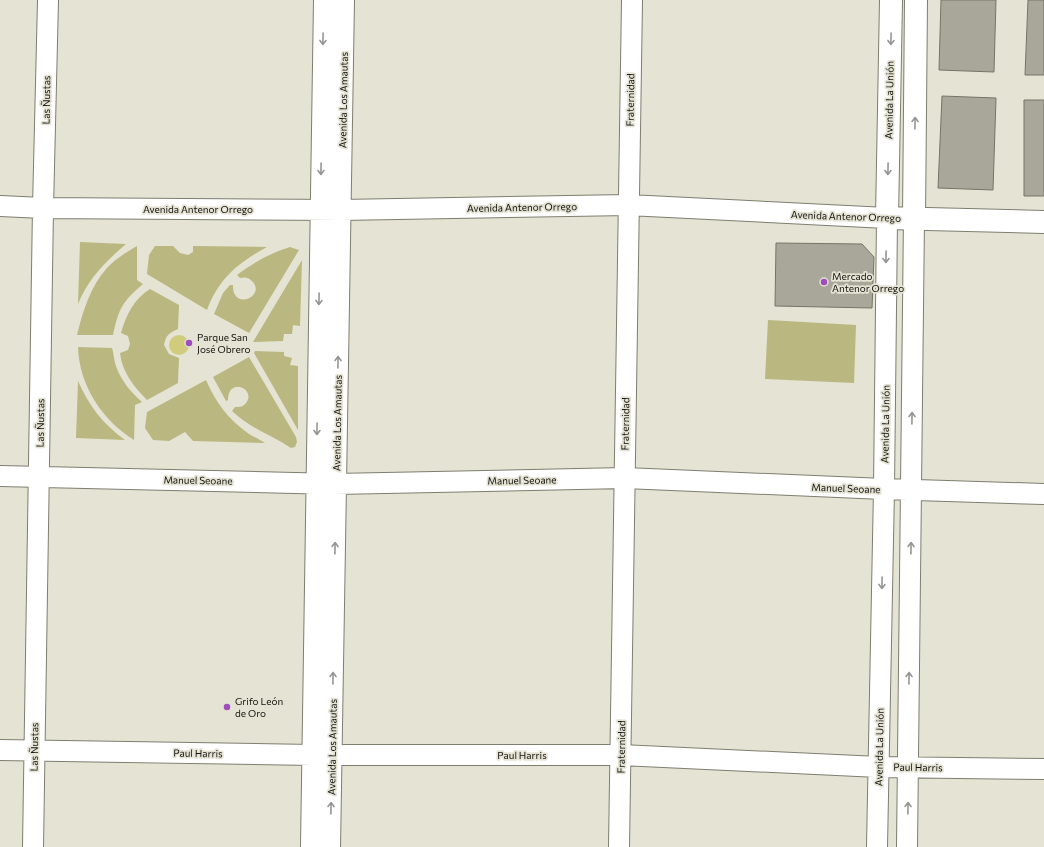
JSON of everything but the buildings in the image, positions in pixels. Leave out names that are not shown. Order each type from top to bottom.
[{"type":"street","name":"Las Ñustas","points":[[33,847],[43,208],[48,0]]},
{"type":"street","name":"Avenida Los Amautas","points":[[324,0],[320,210],[332,755],[330,847]]},
{"type":"street","name":"Avenida Los Amautas","points":[[311,847],[313,755],[341,210],[344,0]]},
{"type":"street","name":"Fraternidad","points":[[619,847],[632,0]]},
{"type":"street","name":"Avenida La Unión","points":[[877,847],[891,0]]},
{"type":"street","points":[[907,847],[916,0]]},
{"type":"street","name":"Avenida Antenor Orrego","points":[[0,206],[43,208],[320,210],[628,206],[887,218],[1044,222]]},
{"type":"street","name":"Manuel Seoane","points":[[0,476],[326,484],[625,478],[1044,494]]},
{"type":"street","name":"Paul Harris","points":[[0,750],[313,755],[621,755],[879,767],[1044,769]]},
{"type":"shaded area","points":[[80,242],[126,244],[98,271],[87,286],[78,304]]},
{"type":"shaded area","points":[[137,246],[137,280],[143,284],[122,306],[117,318],[113,335],[77,335],[88,300],[101,275],[121,256]]},
{"type":"shaded area","points":[[155,246],[173,246],[180,253],[188,255],[193,252],[193,246],[267,247],[247,259],[231,272],[217,289],[207,310],[147,274],[149,255]]},
{"type":"shaded area","points":[[290,247],[299,250],[249,333],[214,314],[223,293],[230,285],[233,285],[234,293],[238,298],[243,300],[248,299],[255,292],[255,287],[252,281],[243,277],[240,278],[237,275],[263,258]]},
{"type":"shaded area","points":[[302,260],[300,326],[293,325],[292,334],[284,334],[283,341],[253,342]]},
{"type":"shaded area","points":[[150,289],[179,305],[178,329],[168,335],[164,345],[169,354],[179,358],[178,383],[147,400],[129,379],[123,367],[120,353],[128,350],[130,344],[128,336],[121,333],[125,320],[131,308],[139,298]]},
{"type":"shaded area","points":[[768,320],[856,325],[854,383],[765,379]]},
{"type":"shaded area","points":[[179,335],[186,338],[189,345],[186,352],[179,355],[172,352],[169,345],[172,338]]},
{"type":"shaded area","points":[[78,347],[112,348],[115,364],[121,377],[130,390],[142,402],[135,405],[134,440],[122,432],[102,412],[94,400],[83,375],[79,361]]},
{"type":"shaded area","points":[[255,351],[284,352],[284,356],[292,358],[290,365],[298,366],[298,430],[254,353]]},
{"type":"shaded area","points":[[249,357],[296,437],[297,442],[295,447],[291,448],[253,427],[239,417],[232,411],[235,407],[246,403],[248,393],[241,387],[232,388],[229,393],[228,400],[226,401],[213,377]]},
{"type":"shaded area","points":[[206,380],[223,410],[249,434],[265,443],[193,441],[185,432],[169,441],[153,440],[145,428],[147,412]]},
{"type":"shaded area","points":[[78,381],[97,414],[110,428],[125,440],[76,438]]},
{"type":"place","name":"Mercado Antenor Orrego","points":[[824,282]]},
{"type":"place","name":"Parque San José Obrero","points":[[189,343]]},
{"type":"place","name":"Grifo León de Oro","points":[[227,707]]}]
